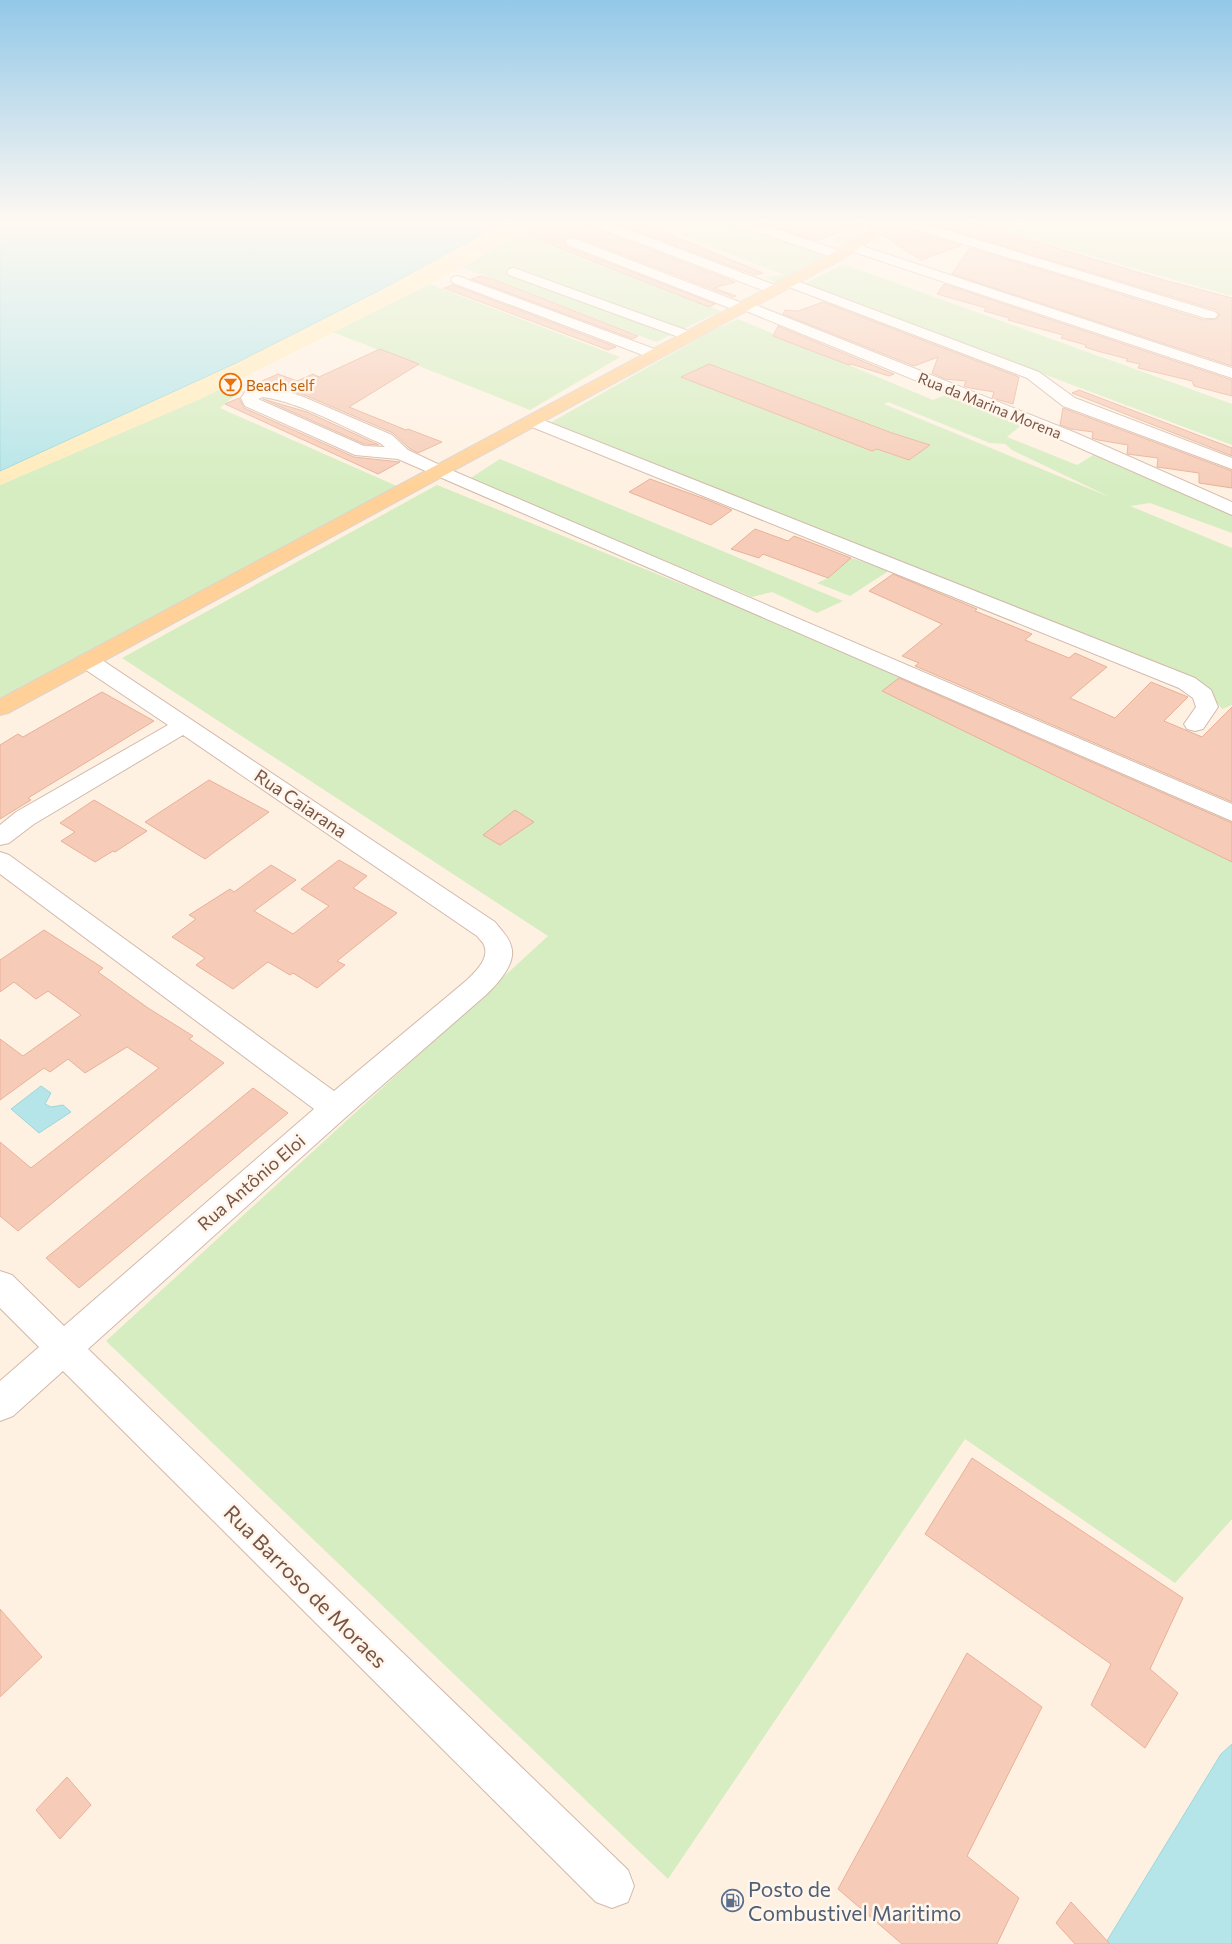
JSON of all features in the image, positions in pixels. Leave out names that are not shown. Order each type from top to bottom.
[{"type":"main road","points":[[0,708],[438,471],[541,424],[654,354],[737,311]]},
{"type":"street","points":[[539,311],[654,354]]},
{"type":"street","points":[[620,311],[689,336]]},
{"type":"street","name":"Rua da Marina Morena","points":[[753,311],[1070,438],[1232,509]]},
{"type":"street","points":[[845,311],[1033,375],[1044,382],[1057,396],[1069,402],[1232,464]]},
{"type":"street","points":[[1039,311],[1232,373]]},
{"type":"street","points":[[1193,311],[1210,316]]},
{"type":"street","points":[[408,457],[361,451],[251,402],[249,398],[261,392],[300,402],[386,439],[408,457],[438,471],[874,656],[1232,813]]},
{"type":"street","points":[[1029,393],[1047,400]]},
{"type":"street","points":[[541,424],[1187,683],[1204,695],[1208,707],[1195,724]]},
{"type":"street","name":"Rua Caiarana","points":[[88,661],[486,929],[498,945],[498,958]]},
{"type":"street","points":[[0,837],[25,818],[184,724]]},
{"type":"street","points":[[0,861],[335,1108]]},
{"type":"street","name":"Rua Antônio Eloi","points":[[0,1404],[335,1108],[477,988],[491,973],[498,958]]},
{"type":"street","name":"Rua Barroso de Moraes","points":[[0,1286],[612,1886]]},
{"type":"green space","points":[[376,311],[500,311],[620,357],[530,410],[333,332]]},
{"type":"green space","points":[[575,311],[721,311],[656,342]]},
{"type":"green space","points":[[875,311],[973,311],[1232,404],[1232,445]]},
{"type":"green space","points":[[738,319],[933,400],[953,392],[1025,422],[1007,437],[1077,465],[1098,452],[1232,513],[1232,533],[1150,503],[1130,506],[1232,548],[1232,705],[1222,709],[1204,685],[548,424],[710,332]],"holes":[[[888,402],[990,443],[1005,444],[1012,450],[1112,498],[884,404]]]},
{"type":"green space","points":[[226,386],[243,389],[220,408],[399,487],[0,698],[0,485]]},
{"type":"green space","points":[[500,459],[843,601],[817,613],[772,592],[752,597],[469,479]]},
{"type":"green space","points":[[437,485],[904,674],[882,691],[1232,862],[1232,1519],[1175,1583],[965,1439],[668,1879],[106,1341],[548,936],[122,658]]},
{"type":"green space","points":[[851,558],[890,570],[850,596],[817,583],[828,578]]},
{"type":"sand","points":[[336,311],[376,311],[200,399],[0,485],[0,470]]},
{"type":"water","points":[[0,311],[339,311],[236,363],[0,471]]},
{"type":"water","points":[[41,1086],[51,1093],[45,1104],[51,1107],[63,1105],[71,1112],[39,1133],[11,1109]]},
{"type":"water","points":[[1232,1744],[1232,1944],[1105,1944],[1221,1754]]},
{"type":"building","points":[[504,311],[521,311],[616,347],[608,350]]},
{"type":"building","points":[[557,311],[573,311],[638,336],[633,339]]},
{"type":"building","points":[[785,311],[846,311],[1019,377],[1013,404],[992,398],[994,392],[964,386],[966,381],[945,379],[932,373],[938,357],[914,366],[783,314]]},
{"type":"building","points":[[984,311],[1024,311],[1232,380],[1232,396],[1194,386],[1192,381],[1138,368],[1140,364],[1126,361],[1128,359],[1085,347],[1086,345],[1061,338],[1063,335],[1008,320],[1009,318]]},
{"type":"building","points":[[1064,311],[1174,311],[1204,320],[1216,319],[1220,315],[1217,311],[1232,311],[1232,366]]},
{"type":"building","points":[[778,326],[894,374],[889,376],[849,365],[773,336]]},
{"type":"building","points":[[380,349],[419,364],[349,407],[442,442],[418,453],[409,448],[393,433],[307,396],[287,389],[253,385],[278,374],[297,381],[313,374],[319,377]]},
{"type":"building","points":[[709,364],[892,433],[930,445],[909,460],[877,449],[872,451],[681,377]]},
{"type":"building","points":[[1079,390],[1232,448],[1232,456],[1072,393]]},
{"type":"building","points":[[239,398],[244,408],[354,457],[400,462],[378,474],[225,404]]},
{"type":"building","points":[[263,399],[307,412],[379,445],[364,444]]},
{"type":"building","points":[[1063,408],[1232,471],[1232,488],[1199,483],[1199,473],[1157,467],[1158,458],[1127,454],[1128,445],[1098,440],[1092,438],[1093,432],[1071,429],[1060,425]]},
{"type":"building","points":[[650,479],[732,510],[711,525],[629,492]]},
{"type":"building","points":[[755,529],[788,541],[794,536],[851,558],[828,578],[763,554],[759,558],[731,549]]},
{"type":"building","points":[[893,574],[1032,634],[1025,640],[1069,658],[1075,653],[1107,667],[1070,698],[1115,718],[1151,682],[1188,697],[1164,721],[1202,737],[1232,707],[1232,802],[915,666],[919,663],[902,656],[942,624],[869,591]]},
{"type":"building","points":[[899,678],[1232,823],[1232,862],[882,691]]},
{"type":"building","points":[[102,692],[154,721],[28,798],[31,800],[0,819],[0,745],[18,734],[23,737]]},
{"type":"building","points":[[209,780],[269,812],[205,859],[145,822]]},
{"type":"building","points":[[94,800],[147,831],[115,852],[113,851],[95,862],[61,841],[75,832],[60,823]]},
{"type":"building","points":[[515,810],[534,822],[500,845],[483,835]]},
{"type":"building","points":[[339,860],[367,876],[353,888],[397,913],[337,961],[345,965],[317,988],[293,973],[290,975],[268,962],[233,989],[196,965],[205,958],[172,937],[196,919],[189,915],[230,889],[234,892],[271,865],[296,880],[254,911],[293,934],[329,906],[301,889]]},
{"type":"building","points":[[44,930],[103,968],[98,972],[148,1008],[193,1036],[189,1039],[224,1063],[18,1231],[0,1216],[0,1142],[31,1168],[159,1068],[127,1047],[85,1073],[68,1059],[50,1072],[44,1068],[0,1100],[0,1039],[23,1056],[81,1015],[48,991],[36,999],[14,982],[0,992],[0,960]]},
{"type":"building","points":[[253,1088],[288,1113],[79,1288],[46,1258]]},
{"type":"building","points":[[972,1458],[1183,1598],[1150,1669],[1178,1693],[1145,1748],[1091,1705],[1111,1664],[925,1534]]},
{"type":"building","points":[[0,1609],[42,1657],[0,1697]]},
{"type":"building","points":[[967,1653],[1042,1707],[967,1856],[1019,1898],[997,1944],[902,1944],[838,1889]]},
{"type":"building","points":[[67,1777],[91,1805],[60,1839],[36,1810]]},
{"type":"building","points":[[1071,1902],[1110,1944],[1075,1944],[1056,1923]]},
{"type":"place","name":"Beach self","points":[[230,385]]},
{"type":"place","name":"Posto de Combustivel Maritimo","points":[[732,1900]]}]
